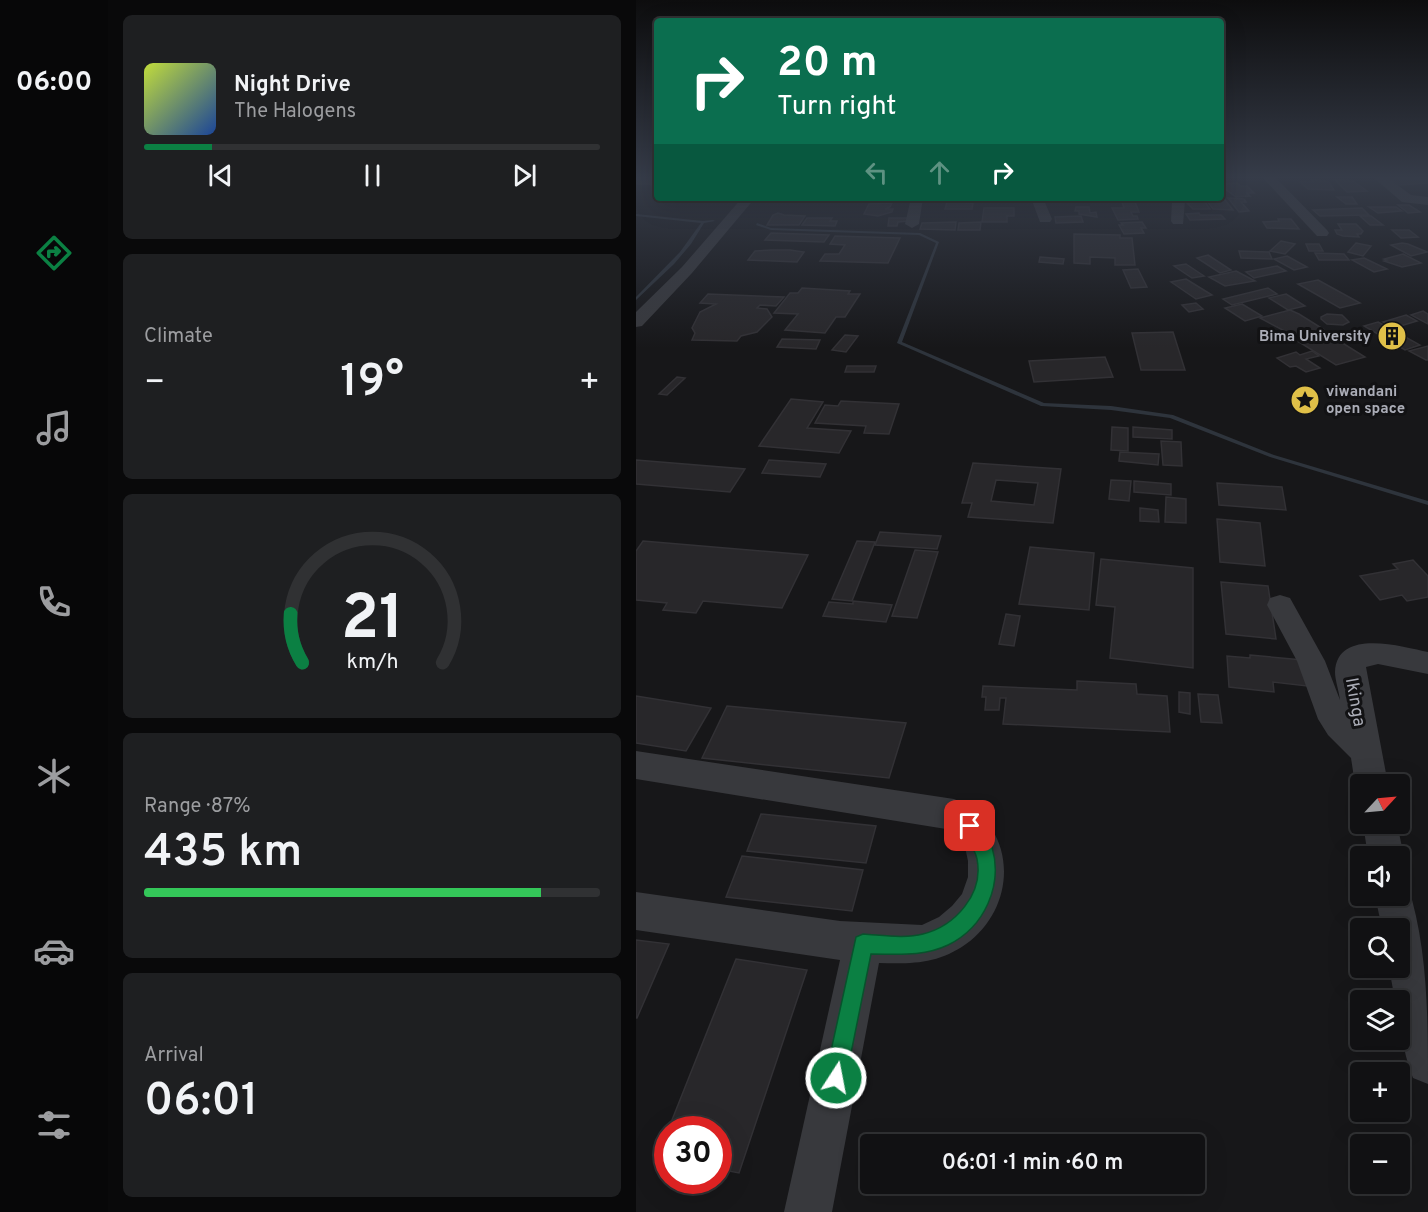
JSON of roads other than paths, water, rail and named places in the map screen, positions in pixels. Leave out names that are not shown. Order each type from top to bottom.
[{"type":"street","points":[[636,321],[687,270],[718,235]]},
{"type":"street","points":[[1280,605],[1311,661],[1329,710],[1340,726],[1365,751]]},
{"type":"street","name":"Ikinga","points":[[1370,774],[1350,672],[1352,663],[1360,655],[1378,653],[1428,663]]},
{"type":"street","points":[[636,765],[954,815],[970,826],[981,842],[987,862],[986,884],[978,904],[963,923],[943,937],[920,945],[863,944],[636,911]]},
{"type":"street","points":[[1396,906],[1428,1063]]},
{"type":"street","points":[[808,1212],[863,944]]},
{"type":"waterway","points":[[636,299],[664,272],[696,235]]},
{"type":"waterway","points":[[921,235],[938,243],[899,343],[1043,405],[1111,408],[1171,416],[1272,456],[1428,503]]},
{"type":"place","name":"Bima University","points":[[1392,336]]},
{"type":"place","name":"viwandani open space","points":[[1305,400]]}]
